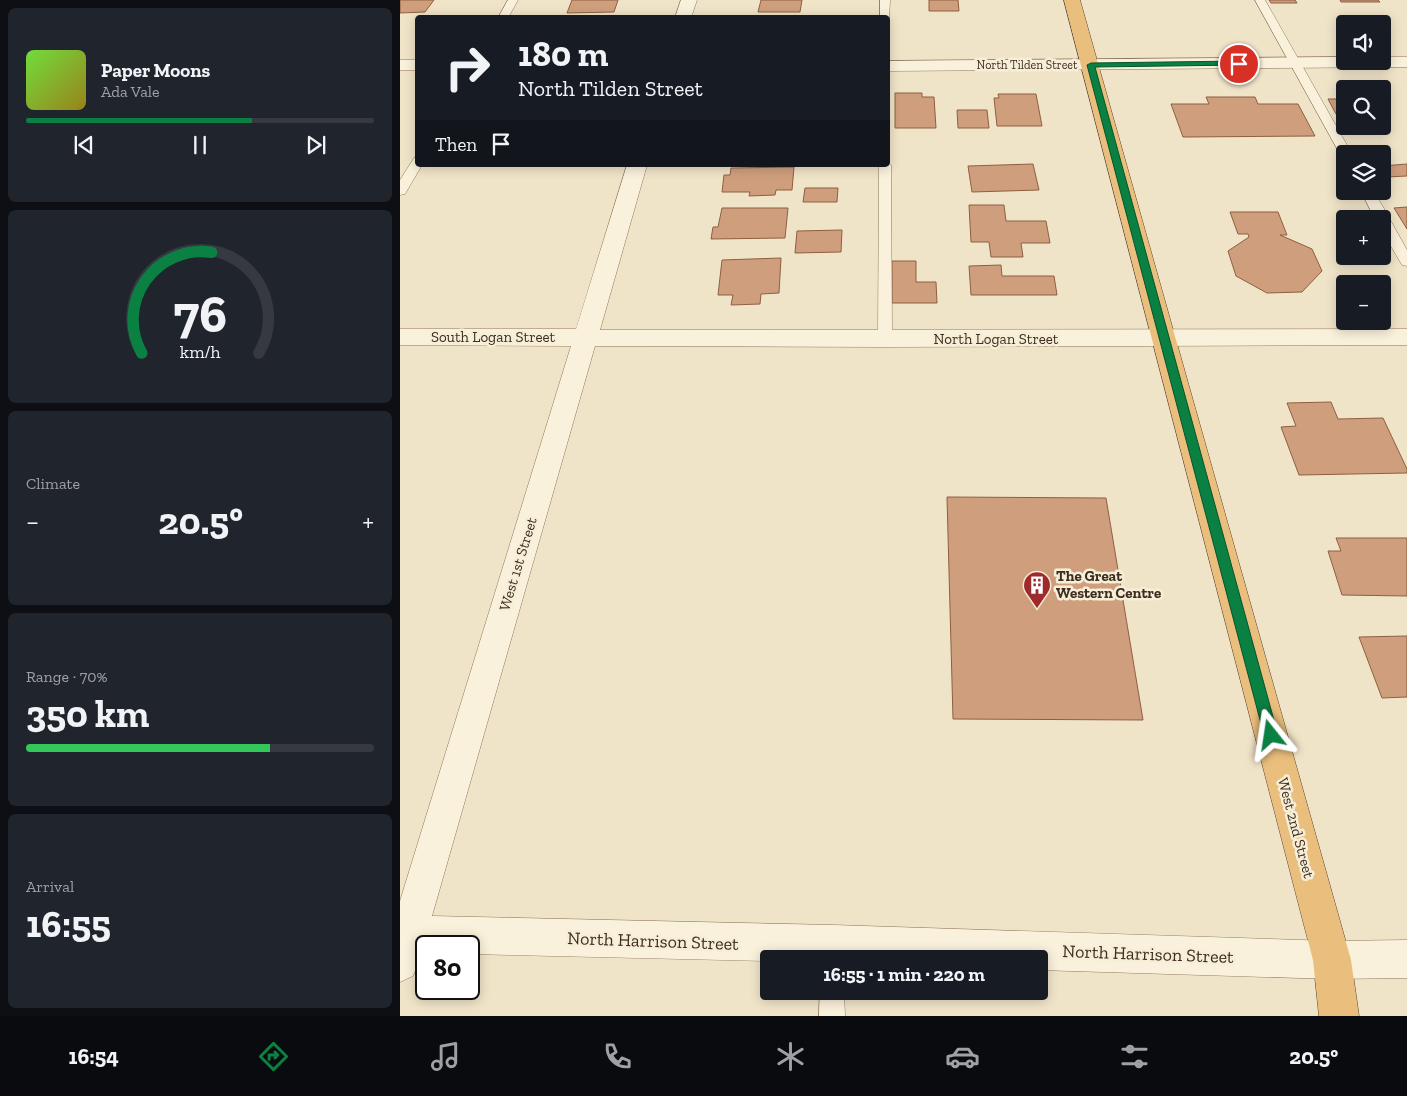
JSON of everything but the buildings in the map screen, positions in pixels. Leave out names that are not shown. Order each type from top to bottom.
[{"type":"highway","name":"West 2nd Street","points":[[1072,0],[1332,960],[1355,1016]]},
{"type":"highway","name":"West 2nd Street","points":[[1332,960],[1339,1016]]},
{"type":"street","points":[[684,15],[689,0]]},
{"type":"street","name":"North Tilden Street","points":[[890,66],[1407,62]]},
{"type":"street","points":[[400,65],[415,65]]},
{"type":"street","name":"West 1st Street","points":[[403,944],[636,167]]},
{"type":"street","name":"South Logan Street","points":[[400,337],[585,337]]},
{"type":"street","name":"North Logan Street","points":[[585,337],[1164,339],[1407,337]]},
{"type":"street","name":"North Harrison Street","points":[[403,944],[772,950]]},
{"type":"street","name":"North Harrison Street","points":[[1048,955],[1332,960],[1407,959]]},
{"type":"lane","points":[[505,15],[513,0]]},
{"type":"lane","points":[[885,0],[885,15]]},
{"type":"lane","points":[[1260,0],[1341,145]]},
{"type":"lane","points":[[400,191],[415,166]]},
{"type":"lane","points":[[884,167],[885,339]]},
{"type":"lane","points":[[1391,234],[1407,262]]},
{"type":"lane","points":[[832,1000],[832,1016]]},
{"type":"place","name":"The Great Western Centre","points":[[1037,609]]},
{"type":"route","points":[[1239,64],[1091,65],[1271,735]]}]
